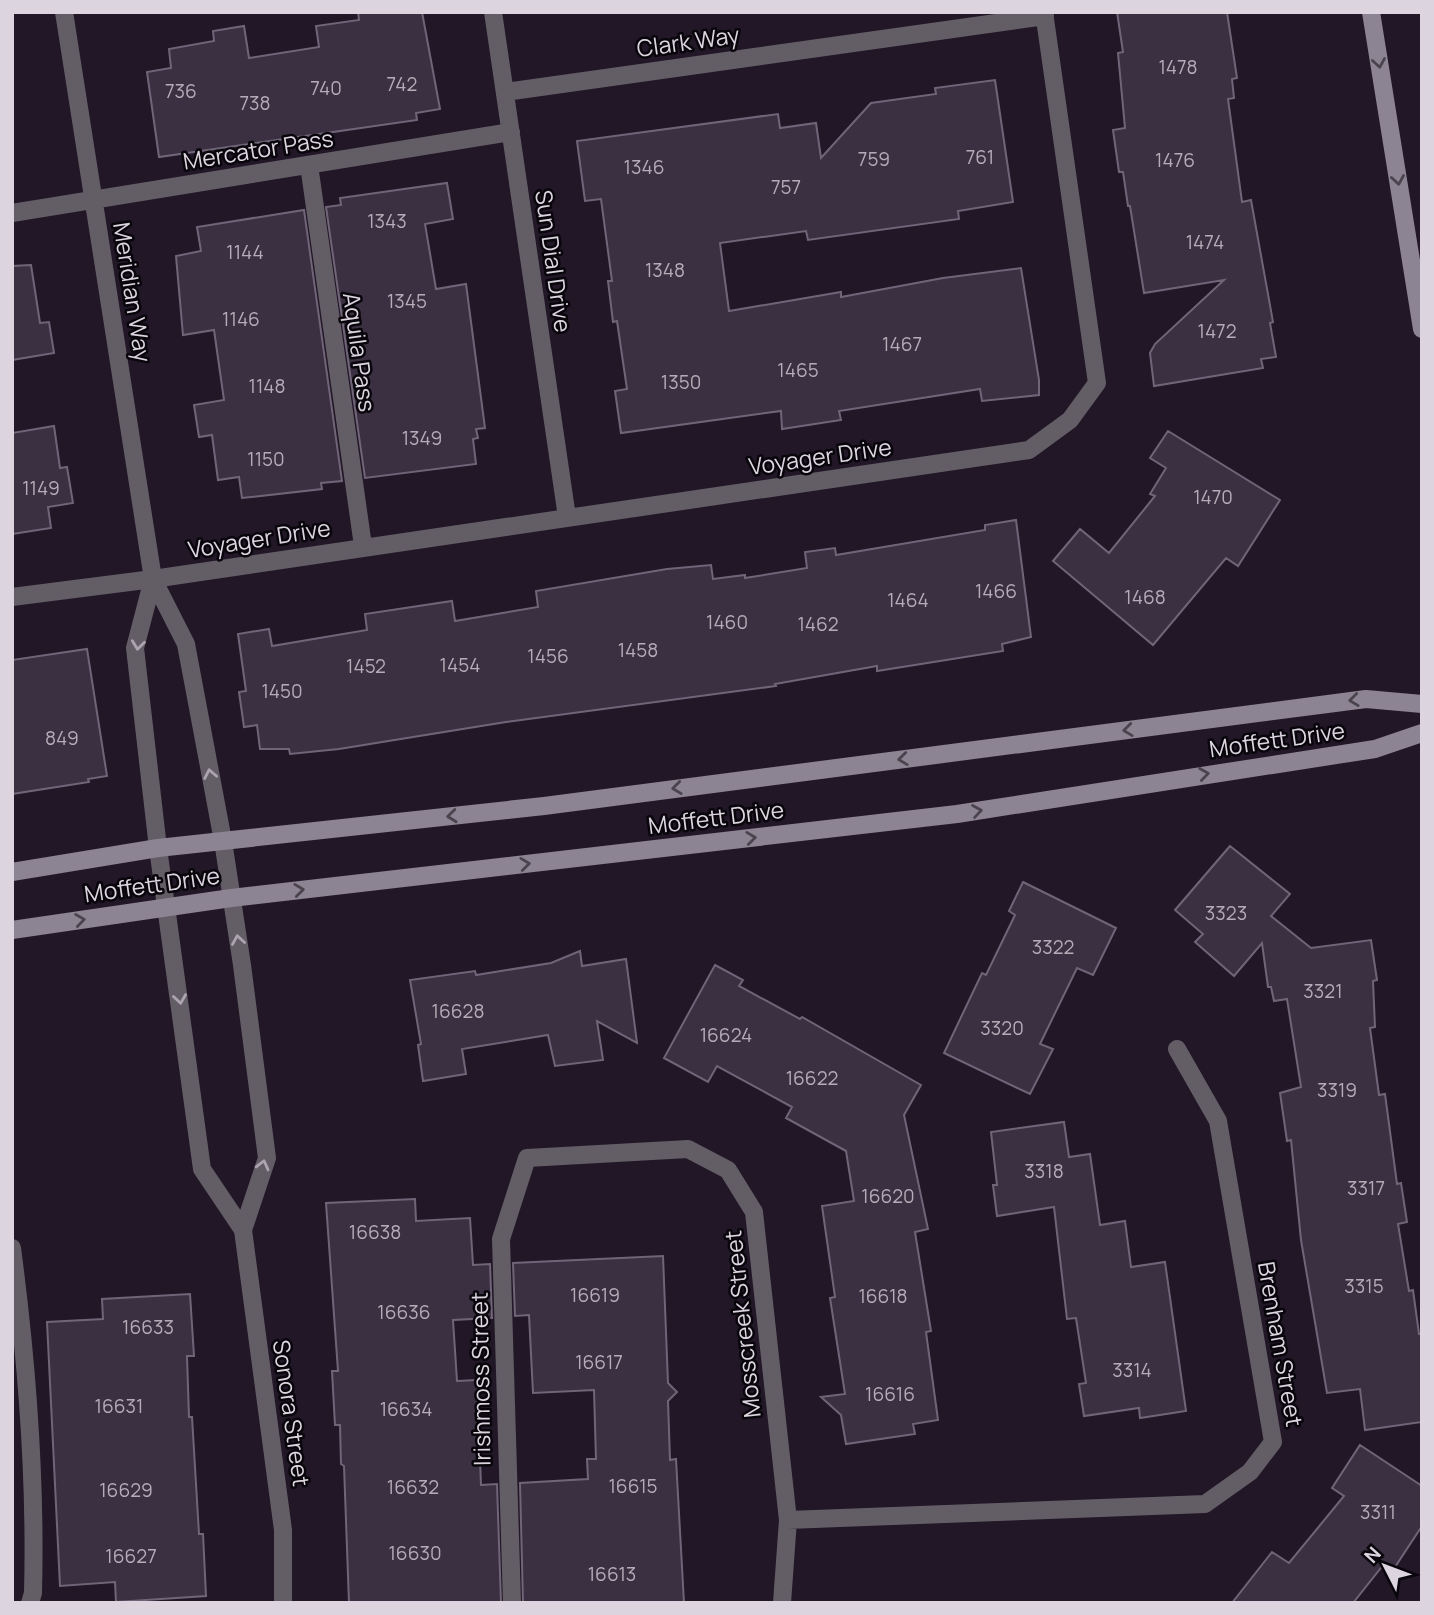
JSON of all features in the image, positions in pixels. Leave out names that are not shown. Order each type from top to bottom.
[{"type":"street","name":"Meridian Way","points":[[64,12],[153,579],[186,644],[231,898]]},
{"type":"street","name":"Sun Dial Drive","points":[[493,12],[566,517]]},
{"type":"street","points":[[1371,12],[1422,329]]},
{"type":"street","name":"Clark Way","points":[[505,92],[1044,14]]},
{"type":"street","name":"Voyager Drive","points":[[12,597],[153,579],[1029,450],[1070,420],[1097,383],[1044,14]]},
{"type":"street","name":"Mercator Pass","points":[[12,213],[511,132]]},
{"type":"street","name":"Aquila Pass","points":[[309,165],[363,546]]},
{"type":"street","name":"Meridian Way","points":[[153,579],[135,648],[167,907]]},
{"type":"street","name":"Moffett Drive","points":[[12,872],[159,848],[544,806],[1366,699],[1422,704]]},
{"type":"street","name":"Moffett Drive","points":[[12,930],[231,898],[957,814],[1375,749],[1422,733]]},
{"type":"street","name":"Sonora Street","points":[[231,898],[267,1158],[243,1230],[283,1530],[283,1603]]},
{"type":"street","name":"Sonora Street","points":[[167,907],[202,1169],[243,1230]]},
{"type":"street","name":"Brenham Street","points":[[788,1520],[1205,1504],[1250,1472],[1273,1442],[1218,1121],[1177,1049]]},
{"type":"street","name":"Mosscreek Street","points":[[527,1158],[688,1149],[728,1170],[754,1212],[788,1520],[782,1603]]},
{"type":"street","name":"Irishmoss Street","points":[[512,1603],[501,1239],[527,1158]]},
{"type":"street","points":[[12,1248],[22,1325],[35,1510],[33,1592],[30,1603]]},
{"type":"building","points":[[358,12],[422,12],[440,109],[416,113],[417,120],[159,157],[147,72],[171,68],[169,49],[214,41],[213,31],[244,26],[249,58],[319,47],[316,26],[359,20]]},
{"type":"building","points":[[1117,12],[1227,12],[1237,78],[1232,79],[1234,98],[1228,99],[1242,202],[1251,200],[1273,322],[1270,323],[1276,357],[1261,359],[1263,368],[1154,386],[1150,353],[1155,344],[1224,280],[1144,293],[1130,206],[1123,172],[1119,172],[1113,130],[1125,128],[1118,53],[1123,52]]},
{"type":"building","points":[[995,80],[1013,202],[958,211],[959,219],[808,240],[806,231],[720,243],[729,311],[841,292],[841,297],[943,278],[1021,268],[1039,380],[1039,395],[982,401],[980,389],[839,411],[841,420],[782,429],[781,411],[621,433],[615,391],[627,389],[617,321],[613,322],[608,281],[612,281],[601,199],[585,201],[577,141],[778,114],[780,128],[816,123],[821,158],[871,103],[936,94],[935,88]]},
{"type":"building","points":[[447,183],[453,219],[425,224],[436,289],[466,284],[485,428],[476,429],[478,438],[473,439],[476,464],[365,478],[326,207],[341,205],[340,198]]},
{"type":"building","points":[[304,210],[342,481],[321,483],[322,489],[242,498],[239,477],[218,480],[212,435],[199,437],[194,405],[224,400],[214,330],[183,335],[176,256],[201,251],[197,227]]},
{"type":"building","points":[[31,265],[40,323],[49,322],[54,353],[12,360],[12,266]]},
{"type":"building","points":[[54,426],[60,468],[67,467],[73,503],[48,507],[51,528],[12,534],[12,433]]},
{"type":"building","points":[[1168,431],[1280,500],[1238,566],[1226,558],[1153,645],[1053,561],[1080,529],[1109,553],[1155,496],[1150,494],[1166,468],[1150,458]]},
{"type":"building","points":[[1016,520],[1031,637],[1002,644],[1003,651],[877,671],[877,666],[775,684],[776,686],[290,754],[289,749],[260,749],[257,725],[244,727],[239,692],[246,691],[238,634],[269,629],[272,646],[367,630],[365,614],[452,601],[455,621],[538,607],[536,591],[667,569],[711,565],[713,579],[745,575],[745,578],[807,568],[805,552],[835,548],[836,555],[985,530],[985,525]]},
{"type":"building","points":[[87,649],[107,776],[88,779],[89,782],[12,794],[12,660]]},
{"type":"building","points":[[1230,846],[1290,894],[1271,916],[1311,948],[1371,940],[1377,980],[1373,981],[1375,1027],[1370,1028],[1379,1095],[1385,1094],[1397,1184],[1401,1183],[1407,1222],[1398,1224],[1409,1291],[1413,1290],[1419,1334],[1422,1334],[1422,1422],[1365,1430],[1360,1389],[1327,1393],[1301,1240],[1291,1140],[1287,1141],[1280,1093],[1301,1087],[1287,999],[1274,1001],[1271,987],[1268,987],[1262,943],[1234,976],[1195,942],[1203,934],[1175,910]]},
{"type":"building","points":[[1023,882],[1116,928],[1093,975],[1077,968],[1040,1044],[1053,1049],[1030,1094],[944,1053],[982,973],[986,975],[1015,915],[1009,911]]},
{"type":"building","points":[[580,951],[582,966],[626,959],[637,1043],[597,1021],[603,1060],[555,1066],[548,1035],[462,1049],[466,1074],[423,1081],[418,1045],[421,1044],[410,980],[475,971],[476,975],[551,963]]},
{"type":"building","points":[[715,965],[743,980],[739,986],[800,1019],[802,1017],[921,1085],[904,1115],[928,1229],[915,1232],[931,1331],[926,1332],[938,1420],[913,1424],[915,1434],[846,1444],[841,1415],[821,1397],[845,1394],[830,1298],[835,1297],[822,1206],[854,1201],[846,1151],[786,1118],[792,1107],[717,1066],[708,1082],[664,1058]]},
{"type":"building","points":[[1064,1122],[1069,1157],[1090,1154],[1100,1225],[1125,1221],[1131,1267],[1165,1262],[1186,1411],[1140,1418],[1139,1408],[1084,1416],[1079,1384],[1086,1383],[1076,1318],[1067,1319],[1054,1207],[997,1216],[993,1185],[997,1185],[991,1132]]},
{"type":"building","points":[[415,1199],[416,1221],[470,1218],[473,1265],[490,1264],[492,1318],[453,1320],[457,1381],[477,1380],[481,1485],[497,1484],[501,1603],[349,1603],[344,1466],[341,1464],[340,1425],[335,1425],[332,1371],[338,1371],[326,1203]]},
{"type":"building","points":[[663,1256],[668,1383],[677,1392],[668,1401],[670,1460],[676,1459],[684,1603],[523,1603],[520,1483],[588,1479],[587,1459],[596,1459],[594,1390],[533,1393],[529,1315],[515,1316],[513,1263]]},
{"type":"building","points":[[190,1294],[194,1356],[187,1356],[189,1417],[192,1417],[199,1534],[203,1534],[206,1596],[116,1602],[115,1582],[60,1586],[47,1322],[103,1319],[102,1299]]},
{"type":"building","points":[[1360,1445],[1422,1486],[1422,1526],[1393,1570],[1384,1564],[1353,1603],[1232,1603],[1272,1552],[1289,1563],[1344,1496],[1332,1488]]}]
